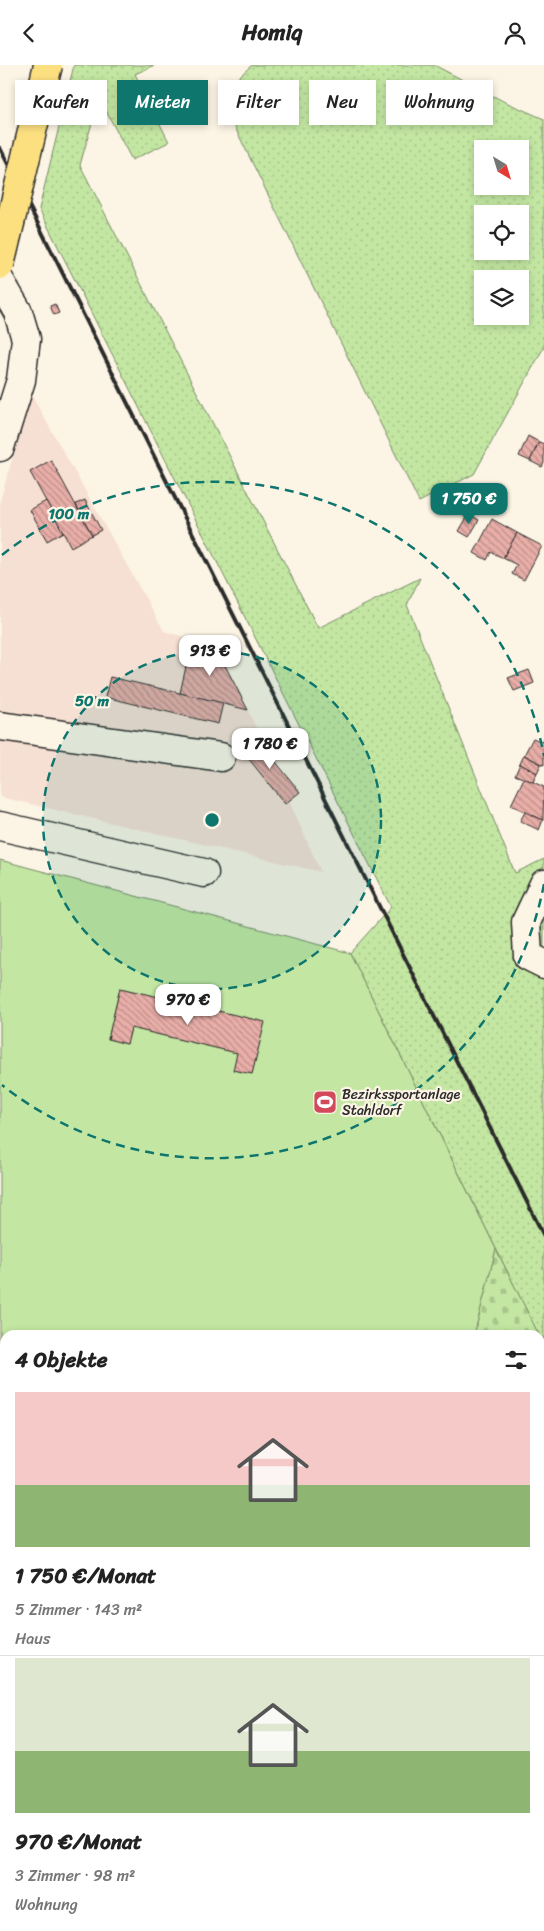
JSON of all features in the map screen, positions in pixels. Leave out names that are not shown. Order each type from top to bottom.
[{"type":"main road","points":[[0,265],[48,65]]},
{"type":"street","points":[[0,281],[18,312],[26,339],[21,380],[0,447]]},
{"type":"street","points":[[0,726],[221,757]]},
{"type":"street","points":[[0,826],[204,873]]},
{"type":"street","points":[[544,884],[526,922],[528,955],[544,964]]},
{"type":"shaded area","points":[[31,394],[164,631],[215,646],[248,710],[321,872],[0,797],[0,501]]},
{"type":"green space","points":[[74,65],[155,65],[135,74],[138,80],[117,80],[117,125],[160,125],[169,142],[132,160],[107,113],[107,80],[70,80]]},
{"type":"green space","points":[[252,65],[434,65],[463,80],[386,80],[386,125],[493,125],[493,96],[544,119],[544,347],[474,474],[419,502],[234,125],[299,125],[299,80],[236,80]]},
{"type":"green space","points":[[59,125],[91,125],[80,165],[318,628],[420,578],[407,605],[515,873],[544,859],[544,1330],[536,1330],[350,953],[391,907],[39,209]]},
{"type":"green space","points":[[0,860],[350,953],[496,1249],[475,1330],[0,1330]],"holes":[[[120,988],[264,1022],[252,1074],[237,1053],[131,1028],[127,1044],[108,1039]]]},
{"type":"green space","points":[[496,1249],[536,1330],[475,1330]]},
{"type":"building","points":[[55,304],[59,313],[54,315],[50,306]]},
{"type":"building","points":[[528,436],[539,442],[530,461],[519,456]]},
{"type":"building","points":[[539,442],[544,444],[544,463],[542,467],[530,461]]},
{"type":"building","points":[[51,460],[92,535],[71,547],[30,472]]},
{"type":"building","points":[[85,500],[101,530],[92,535],[76,504]]},
{"type":"building","points":[[46,501],[63,532],[47,541],[30,510]]},
{"type":"building","points":[[469,514],[479,520],[469,537],[459,531]]},
{"type":"building","points":[[492,519],[517,533],[503,558],[491,552],[487,560],[474,553]]},
{"type":"building","points":[[517,533],[542,546],[524,580],[512,574],[517,565],[503,558]]},
{"type":"building","points":[[192,640],[215,646],[248,710],[180,693]]},
{"type":"building","points":[[529,670],[534,683],[514,691],[508,678]]},
{"type":"building","points":[[110,677],[223,703],[218,724],[105,697]]},
{"type":"building","points":[[255,736],[300,792],[285,804],[240,748]]},
{"type":"building","points":[[533,738],[542,742],[544,738],[544,765],[524,755]]},
{"type":"building","points":[[524,755],[541,764],[537,773],[520,764]]},
{"type":"building","points":[[520,764],[537,773],[533,782],[515,775]]},
{"type":"building","points":[[524,778],[544,787],[543,820],[511,805]]},
{"type":"building","points":[[525,812],[543,820],[539,830],[520,821]]},
{"type":"building","points":[[120,988],[265,1022],[252,1074],[233,1070],[237,1053],[131,1028],[127,1044],[108,1039]]},
{"type":"railway","points":[[0,148],[544,1236]]},
{"type":"place","name":"Bezirkssportanlage Stahldorf","points":[[325,1102]]}]
